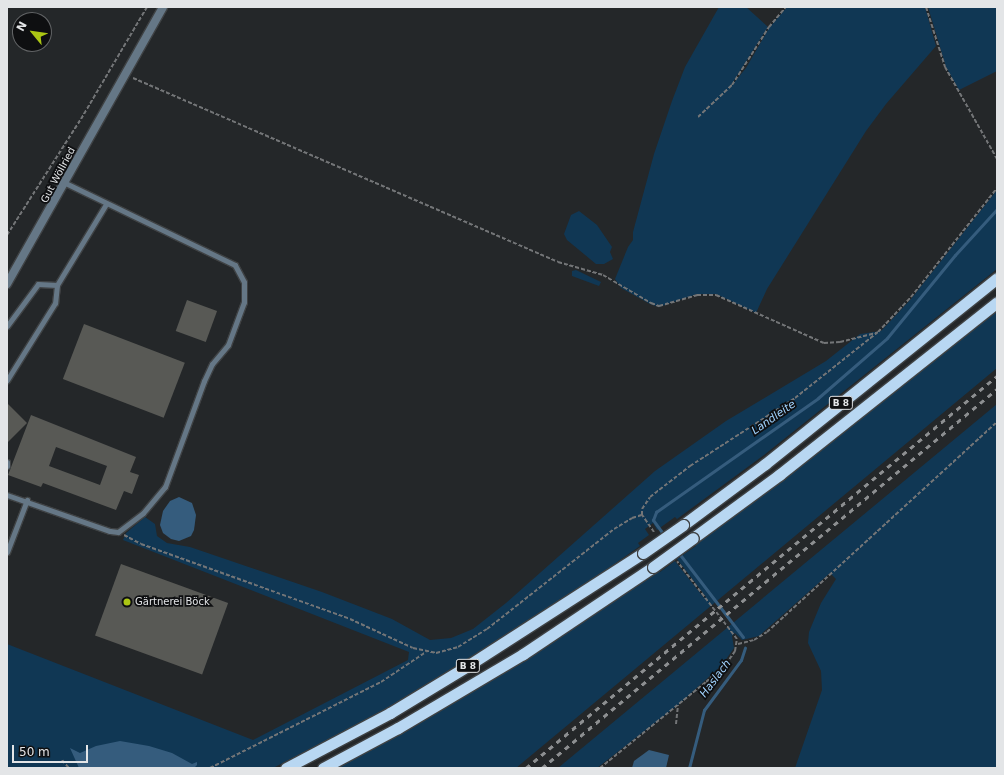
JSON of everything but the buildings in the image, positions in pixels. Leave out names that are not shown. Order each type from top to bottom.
[{"type":"highway","name":"B 8","points":[[286,768],[390,713],[456,673],[683,525],[764,464],[997,278]]},
{"type":"highway","name":"B 8","points":[[323,768],[398,728],[523,654],[653,567],[779,475],[997,302]]},
{"type":"street","name":"Gut Wöllried","points":[[7,284],[163,7]]},
{"type":"lane","points":[[7,495],[26,500],[110,531],[118,532],[143,514],[164,487],[204,380],[212,364],[228,345],[244,302],[244,282],[235,265],[65,183]]},
{"type":"lane","points":[[7,380],[55,303],[57,285],[106,204]]},
{"type":"lane","points":[[7,326],[38,284],[57,285]]},
{"type":"lane","points":[[7,552],[26,500]]},
{"type":"path","points":[[7,235],[81,119],[146,7]]},
{"type":"path","points":[[698,116],[732,85],[769,27],[786,7]]},
{"type":"path","points":[[926,7],[945,67],[997,158]]},
{"type":"path","points":[[124,75],[558,262],[603,275],[650,303],[659,306],[697,295],[716,295],[824,343],[840,342],[878,332]]},
{"type":"path","points":[[642,515],[645,503],[667,483],[790,401],[878,332],[911,297],[997,188]]},
{"type":"path","points":[[738,644],[747,642],[767,632],[997,422]]},
{"type":"path","points":[[642,515],[658,537]]},
{"type":"path","points":[[118,532],[141,544],[350,619],[426,652],[446,652],[487,629],[614,530],[632,518],[642,515]]},
{"type":"path","points":[[600,768],[726,664],[738,644],[737,639],[672,555]]},
{"type":"path","points":[[210,768],[382,682],[426,652]]},
{"type":"path","points":[[676,724],[678,705]]},
{"type":"path","points":[[62,760],[69,768]]},
{"type":"shaded area","points":[[719,7],[746,7],[768,27],[728,90],[746,68],[769,28],[787,7],[925,7],[936,46],[886,104],[866,131],[767,289],[756,313],[716,294],[697,294],[659,307],[650,304],[621,288],[615,279],[628,247],[633,240],[633,232],[654,154],[685,67]]},
{"type":"shaded area","points":[[928,7],[997,7],[997,71],[959,90],[946,67]]},
{"type":"shaded area","points":[[997,190],[997,269],[764,455],[677,519],[675,517],[657,530],[653,523],[645,529],[649,535],[638,543],[640,546],[556,605],[374,716],[273,768],[7,768],[7,644],[253,740],[408,660],[409,652],[123,540],[126,533],[145,517],[155,524],[157,536],[167,543],[190,547],[322,592],[392,619],[430,640],[451,638],[473,629],[506,603],[655,471],[726,421],[826,361],[860,334],[881,331],[911,299]]},
{"type":"shaded area","points":[[579,211],[597,225],[612,247],[610,252],[613,259],[604,264],[596,264],[567,240],[564,234],[571,215]]},
{"type":"shaded area","points":[[576,270],[601,282],[599,286],[572,276],[572,271]]},
{"type":"shaded area","points":[[997,310],[997,368],[516,768],[330,768],[566,631],[657,569],[660,572],[675,561],[704,598],[706,597],[677,559],[696,546],[694,543]]},
{"type":"shaded area","points":[[997,404],[997,768],[795,768],[822,690],[821,671],[808,643],[809,632],[821,603],[836,579],[830,573],[759,636],[742,640],[735,633],[732,636],[734,648],[722,665],[678,705],[597,768],[558,768]]},
{"type":"shaded area","points":[[179,497],[192,503],[196,515],[194,530],[191,536],[179,541],[171,539],[163,533],[160,525],[163,511],[170,501]]},
{"type":"shaded area","points":[[120,741],[149,746],[172,753],[192,764],[197,762],[197,765],[194,768],[79,768],[70,748],[80,753],[96,746]]},
{"type":"shaded area","points":[[649,750],[669,755],[666,768],[632,768],[634,761]]},
{"type":"waterway","name":"Landleite","points":[[664,535],[653,520],[656,512],[818,398],[887,338],[955,255],[997,209]]},
{"type":"waterway","name":"Landleite","points":[[678,552],[743,637]]},
{"type":"waterway","name":"Haslach","points":[[689,768],[704,710],[741,660],[745,648]]},
{"type":"railway","points":[[526,768],[997,376]]},
{"type":"railway","points":[[542,768],[997,389]]},
{"type":"place","name":"Gärtnerei Böck","points":[[127,602]]}]
